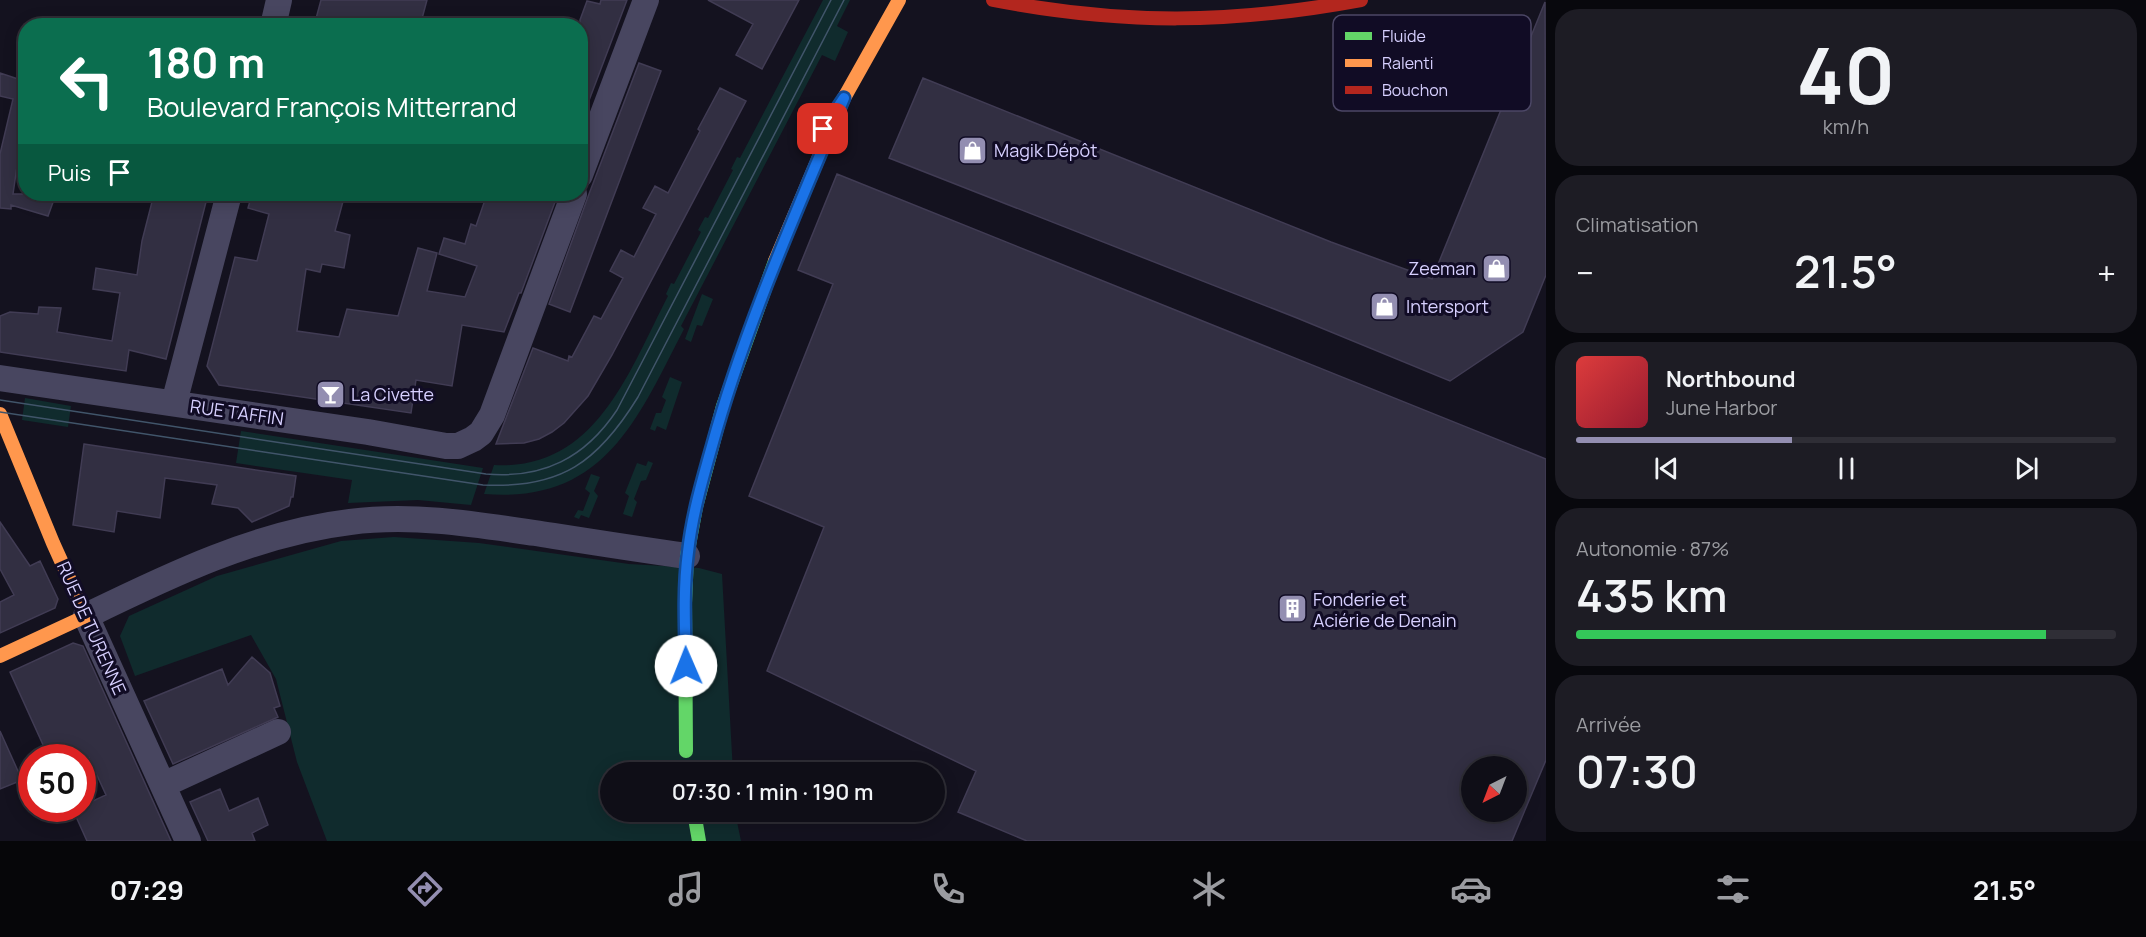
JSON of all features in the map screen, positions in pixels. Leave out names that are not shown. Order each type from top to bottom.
[{"type":"main road","points":[[993,0],[1077,14],[1169,20],[1280,13],[1361,0]]},
{"type":"main road","points":[[805,157],[844,98],[890,17],[906,1]]},
{"type":"main road","points":[[671,677],[687,756],[685,603],[673,553],[701,485],[738,361],[774,263],[844,98]]},
{"type":"main road","name":"RUE DE TURENNE","points":[[0,414],[86,616]]},
{"type":"main road","points":[[0,656],[86,616]]},
{"type":"main road","points":[[696,822],[699,841]]},
{"type":"street","points":[[275,18],[279,0]]},
{"type":"street","points":[[588,154],[646,0]]},
{"type":"street","points":[[174,403],[227,201]]},
{"type":"street","name":"RUE TAFFIN","points":[[0,378],[458,446],[473,439],[488,424],[571,201]]},
{"type":"street","points":[[86,616],[200,563],[309,529],[351,521],[432,520],[673,553]]},
{"type":"street","name":"RUE DE TURENNE","points":[[86,616],[188,841]]},
{"type":"street","points":[[162,785],[278,732]]},
{"type":"green space","points":[[823,0],[850,0],[837,26],[848,32],[835,61],[822,55],[681,326],[684,329],[667,363],[632,424],[611,449],[588,470],[559,485],[525,494],[484,494],[494,465],[529,463],[559,452],[584,434],[605,411],[639,355],[668,296],[666,294],[671,283],[674,284],[701,232],[698,230],[705,217],[708,218],[733,170],[731,169],[737,157],[740,158]]},
{"type":"green space","points":[[702,294],[713,299],[702,326],[697,325],[691,342],[685,339]]},
{"type":"green space","points":[[670,377],[682,382],[666,430],[657,426],[655,431],[650,429],[656,413],[661,413],[666,400],[662,397]]},
{"type":"green space","points":[[25,398],[71,406],[68,427],[22,420]]},
{"type":"green space","points":[[241,431],[483,468],[471,505],[418,500],[348,503],[352,480],[236,463]]},
{"type":"green space","points":[[648,461],[653,463],[646,480],[641,481],[634,499],[637,502],[632,517],[623,514],[629,496],[625,493],[637,463],[646,466]]},
{"type":"green space","points":[[591,474],[600,477],[594,491],[598,496],[589,518],[581,515],[579,519],[574,517],[578,510],[583,511],[590,493],[585,489]]},
{"type":"green space","points":[[394,537],[479,543],[629,564],[699,568],[722,574],[732,762],[600,762],[600,822],[737,822],[741,841],[327,841],[297,762],[276,679],[251,635],[135,676],[120,636],[129,616],[217,576],[341,541]]},
{"type":"building","points":[[321,0],[427,0],[422,18],[316,18]]},
{"type":"building","points":[[601,0],[627,0],[588,103],[588,18],[581,18],[587,1],[600,4]]},
{"type":"building","points":[[708,0],[799,0],[762,69],[736,55],[753,24]]},
{"type":"building","points":[[1545,2],[1546,275],[1523,332],[1450,381],[1297,318],[889,158],[923,78],[1331,242],[1432,279],[1501,111],[1531,111],[1531,36]]},
{"type":"building","points":[[639,63],[661,71],[570,312],[549,304]]},
{"type":"building","points":[[0,73],[18,79],[18,160],[13,194],[18,194],[18,201],[53,201],[48,216],[11,205],[11,209],[0,208],[0,154],[13,99],[0,96]]},
{"type":"building","points":[[720,88],[746,101],[588,396],[564,423],[539,439],[524,443],[496,444],[533,348],[568,361],[594,316],[601,319],[623,278],[610,271],[621,250],[634,257],[656,214],[643,208],[655,186],[668,193]]},
{"type":"building","name":"Fonderie et Aciérie de Denain","points":[[837,174],[1546,459],[1546,760],[1527,805],[1527,756],[1461,756],[1461,822],[1520,822],[1512,841],[1027,841],[958,812],[976,771],[767,671],[824,527],[749,496],[833,284],[798,270]]},
{"type":"building","points":[[152,201],[206,201],[166,359],[129,350],[126,371],[0,352],[0,316],[10,312],[38,314],[39,307],[61,308],[57,332],[112,341],[120,293],[93,289],[96,268],[137,275],[142,241]]},
{"type":"building","points":[[250,201],[343,201],[335,231],[350,235],[344,268],[322,264],[320,272],[306,269],[297,331],[339,337],[347,309],[398,316],[418,248],[437,253],[427,291],[465,297],[477,266],[439,254],[444,238],[465,244],[471,224],[476,226],[485,201],[555,201],[504,332],[462,325],[452,386],[416,380],[411,413],[219,385],[207,366],[235,257],[257,261],[269,214],[248,208]]},
{"type":"building","points":[[84,444],[296,476],[293,497],[291,497],[289,506],[252,522],[238,508],[212,504],[217,485],[165,478],[160,518],[117,511],[114,532],[73,525]]},
{"type":"building","points":[[0,522],[30,566],[40,561],[58,599],[55,608],[0,633],[0,602],[14,595],[0,569]]},
{"type":"building","points":[[73,643],[83,646],[171,841],[87,841],[78,822],[96,822],[96,800],[106,795],[96,773],[96,744],[43,744],[10,672]]},
{"type":"building","points":[[252,657],[270,673],[280,706],[274,708],[278,717],[173,764],[144,701],[222,669],[228,685]]},
{"type":"building","points":[[0,731],[18,771],[18,782],[0,789]]},
{"type":"building","points":[[220,789],[229,811],[258,798],[268,825],[252,833],[255,841],[208,841],[190,802]]},
{"type":"tram line","points":[[0,400],[486,474],[526,473],[561,462],[577,453],[591,441],[617,410],[831,0]]},
{"type":"tram line","points":[[0,412],[483,485],[534,482],[556,476],[575,467],[608,439],[638,397],[844,0]]},
{"type":"traffic: fast","points":[[686,751],[687,556],[696,507],[723,406],[775,261]]},
{"type":"traffic: fast","points":[[696,822],[699,841]]},
{"type":"traffic: slow","points":[[775,261],[844,98],[899,0]]},
{"type":"traffic: slow","points":[[0,414],[86,616],[0,656]]},
{"type":"traffic: jam","points":[[993,0],[1087,14],[1177,18],[1267,14],[1361,0]]},
{"type":"place","name":"Magik Dépôt","points":[[973,150]]},
{"type":"place","name":"Zeeman","points":[[1497,268]]},
{"type":"place","name":"Intersport","points":[[1385,306]]},
{"type":"place","name":"La Civette","points":[[330,394]]},
{"type":"place","name":"Fonderie et Aciérie de Denain","points":[[1292,609]]},
{"type":"route","points":[[686,666],[687,556],[696,507],[723,406],[774,263],[844,98],[823,129]]}]
